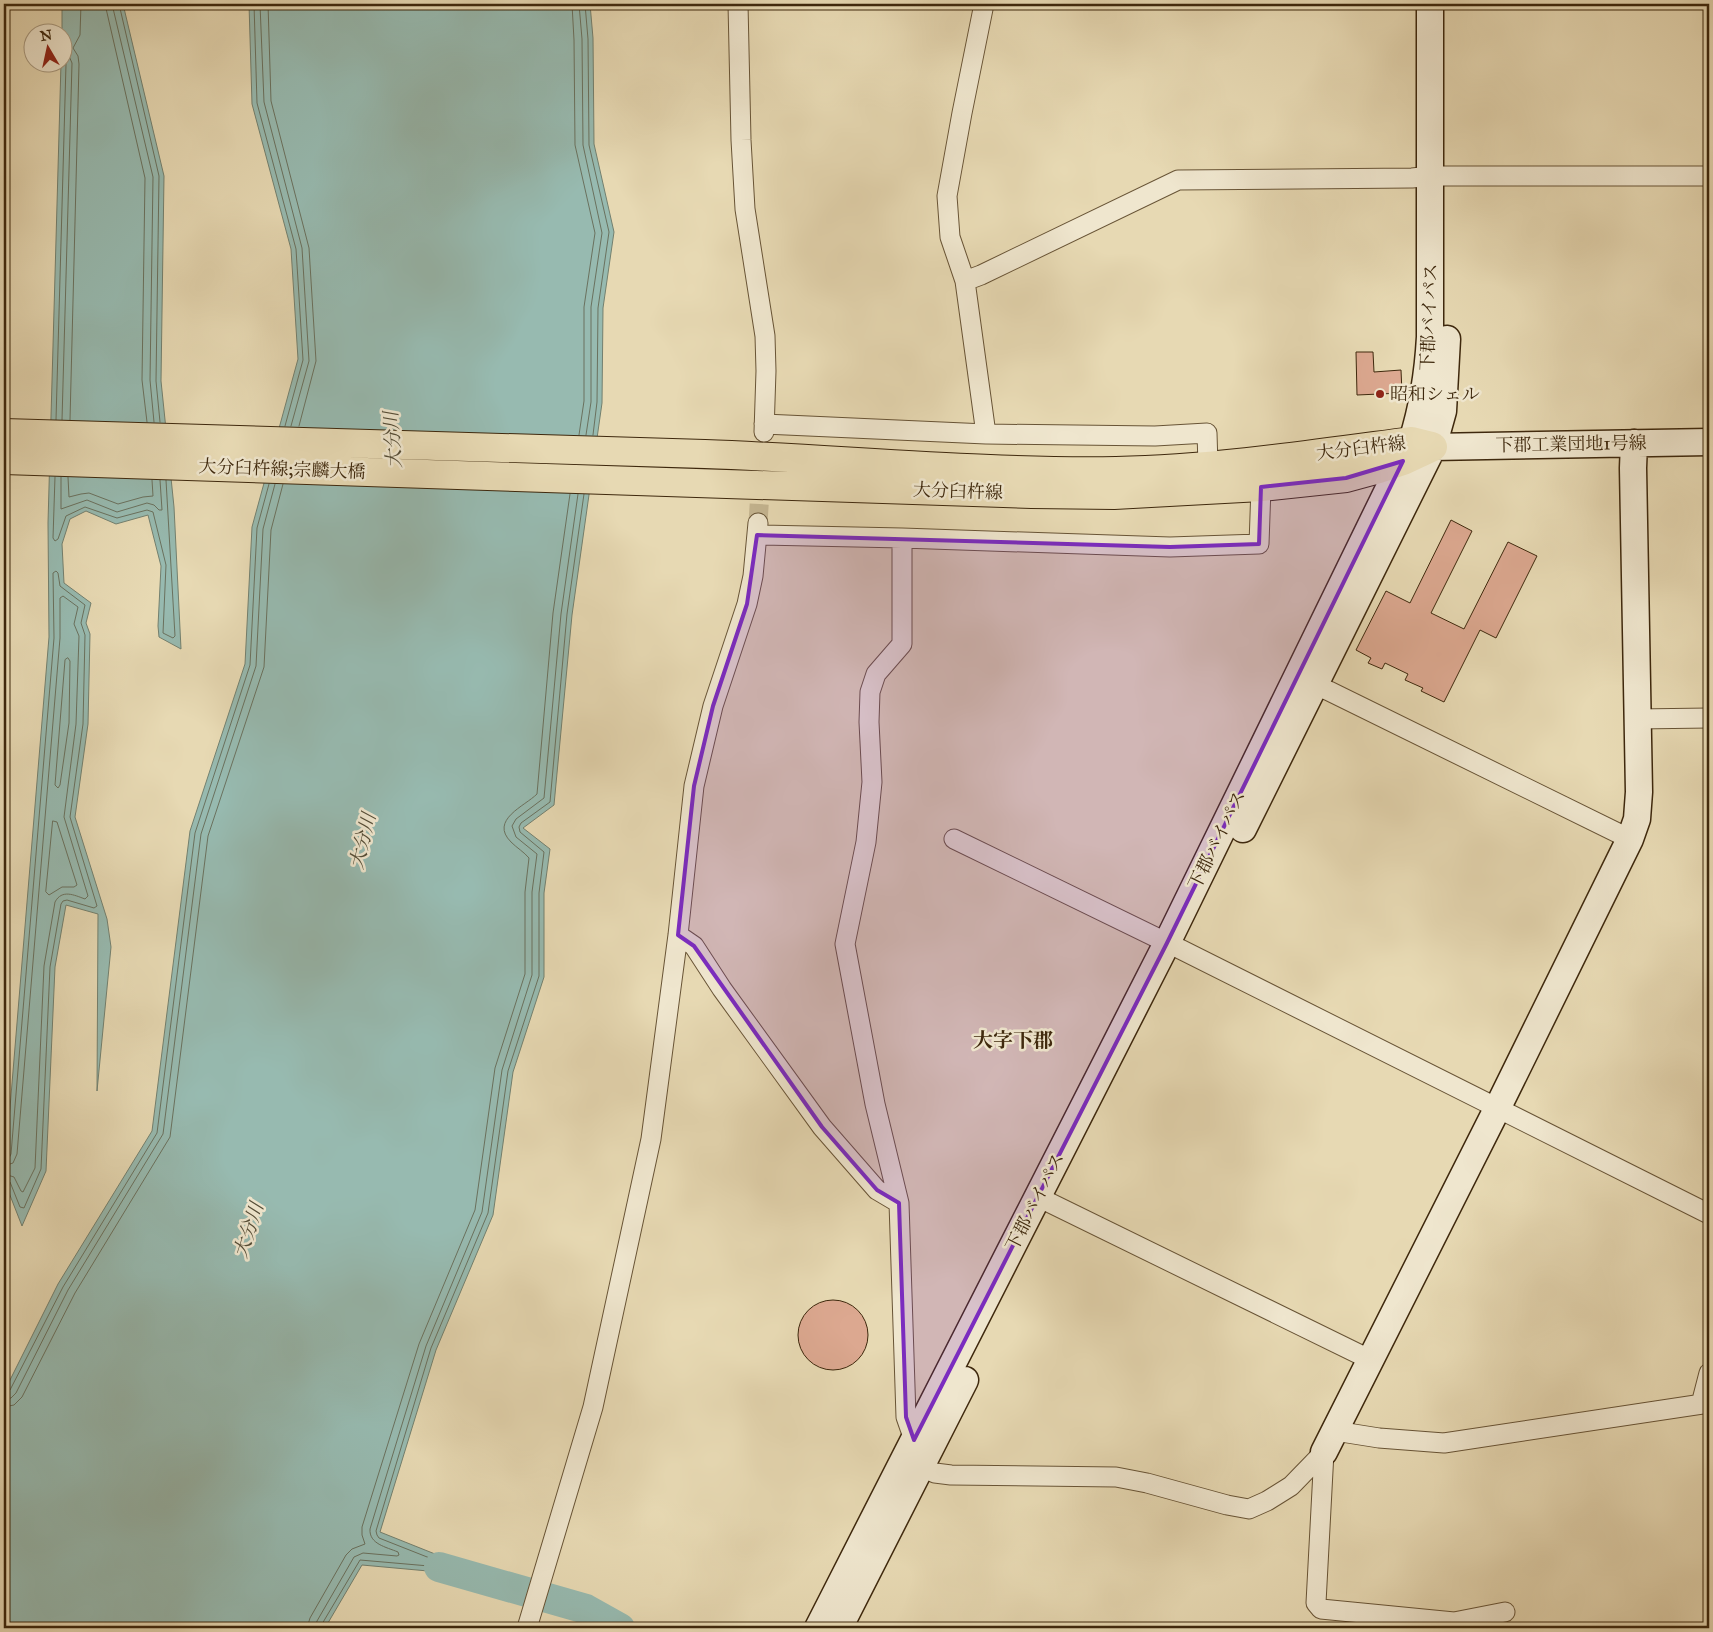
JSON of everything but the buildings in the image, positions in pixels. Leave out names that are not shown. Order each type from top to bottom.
[{"type":"main road","name":"大分臼杵線;宗麟大橋","points":[[4,433],[708,454]]},
{"type":"main road","name":"大分臼杵線","points":[[708,454],[1009,470],[1120,471],[1280,458],[1416,450]]},
{"type":"main road","name":"大分臼杵線","points":[[709,483],[1114,495],[1261,487],[1346,478],[1379,470],[1416,450]]},
{"type":"main road","name":"大分臼杵線;宗麟大橋","points":[[4,460],[709,483]]},
{"type":"street","points":[[738,4],[741,140],[745,208],[765,336],[764,428],[1155,436],[1207,433],[1208,465]]},
{"type":"street","points":[[984,4],[947,196],[950,237],[965,281],[986,434]]},
{"type":"street","name":"下郡バイパス","points":[[840,1628],[921,1467],[1046,1200],[1174,946],[1416,450],[1443,410],[1447,362],[1440,176],[1430,4]]},
{"type":"street","name":"下郡バイパス","points":[[1440,176],[1446,4]]},
{"type":"street","points":[[965,281],[1178,180],[1412,178],[1440,176],[1709,176]]},
{"type":"street","name":"下郡工業団地1号線","points":[[1416,450],[1709,442]]},
{"type":"street","points":[[921,1467],[935,1473],[951,1475],[1116,1477],[1250,1509],[1268,1501],[1291,1486],[1330,1441],[1498,1108],[1630,839],[1637,819],[1639,792],[1634,443]]},
{"type":"street","name":"下郡バイパス","points":[[1174,946],[1314,685],[1416,450]]},
{"type":"street","points":[[527,1628],[595,1398],[651,1139],[678,935],[694,786],[713,706],[747,604],[753,576],[758,529],[902,538],[1170,547],[1259,544],[1261,487]]},
{"type":"street","points":[[902,538],[902,644],[876,674],[870,692],[869,722],[872,782],[870,808],[866,842],[845,944],[875,1104],[899,1203],[906,1418],[914,1440]]},
{"type":"street","points":[[1314,685],[1338,695],[1630,839]]},
{"type":"street","points":[[1637,719],[1709,718]]},
{"type":"street","points":[[954,839],[1174,946],[1709,1214]]},
{"type":"street","points":[[678,935],[694,946],[722,989],[822,1127],[877,1190],[899,1203]]},
{"type":"street","points":[[1046,1200],[1370,1360]]},
{"type":"street","name":"下郡バイパス","points":[[818,1628],[914,1440],[1046,1200]]},
{"type":"street","points":[[1330,1441],[1379,1438],[1444,1443],[1705,1403],[1709,1373]]},
{"type":"street","points":[[1330,1441],[1316,1604],[1321,1609],[1454,1622],[1505,1612]]},
{"type":"highlighted area","points":[[1403,461],[1167,943],[914,1440],[906,1417],[899,1203],[877,1190],[822,1127],[694,946],[678,935],[694,786],[713,706],[747,604],[757,535],[1170,547],[1259,544],[1261,487],[1346,478]]},
{"type":"water","points":[[62,4],[123,4],[164,176],[161,381],[174,507],[181,649],[159,637],[161,566],[148,515],[116,524],[86,511],[70,519],[62,544],[64,583],[91,603],[86,623],[90,634],[88,724],[75,817],[107,919],[111,947],[97,1091],[98,914],[66,905],[55,967],[46,1171],[22,1226],[4,1180],[49,637],[48,523],[61,72],[72,72],[72,22],[62,22]]},
{"type":"water","name":"大分川","points":[[249,4],[590,4],[593,38],[594,144],[614,232],[603,308],[602,403],[572,615],[554,805],[523,828],[550,849],[544,893],[544,977],[513,1072],[493,1215],[436,1350],[380,1532],[480,1572],[476,1584],[428,1571],[362,1565],[325,1628],[4,1628],[4,1392],[58,1284],[152,1131],[190,831],[245,664],[252,527],[298,359],[291,249],[252,104]]},
{"type":"waterway","points":[[439,1567],[586,1609],[620,1628]]},
{"type":"tunnel","points":[[758,523],[763,444]]},
{"type":"place","name":"昭和シェル","points":[[1380,394]]},
{"type":"district","name":"大字下郡","points":[[1013,1040]]}]
